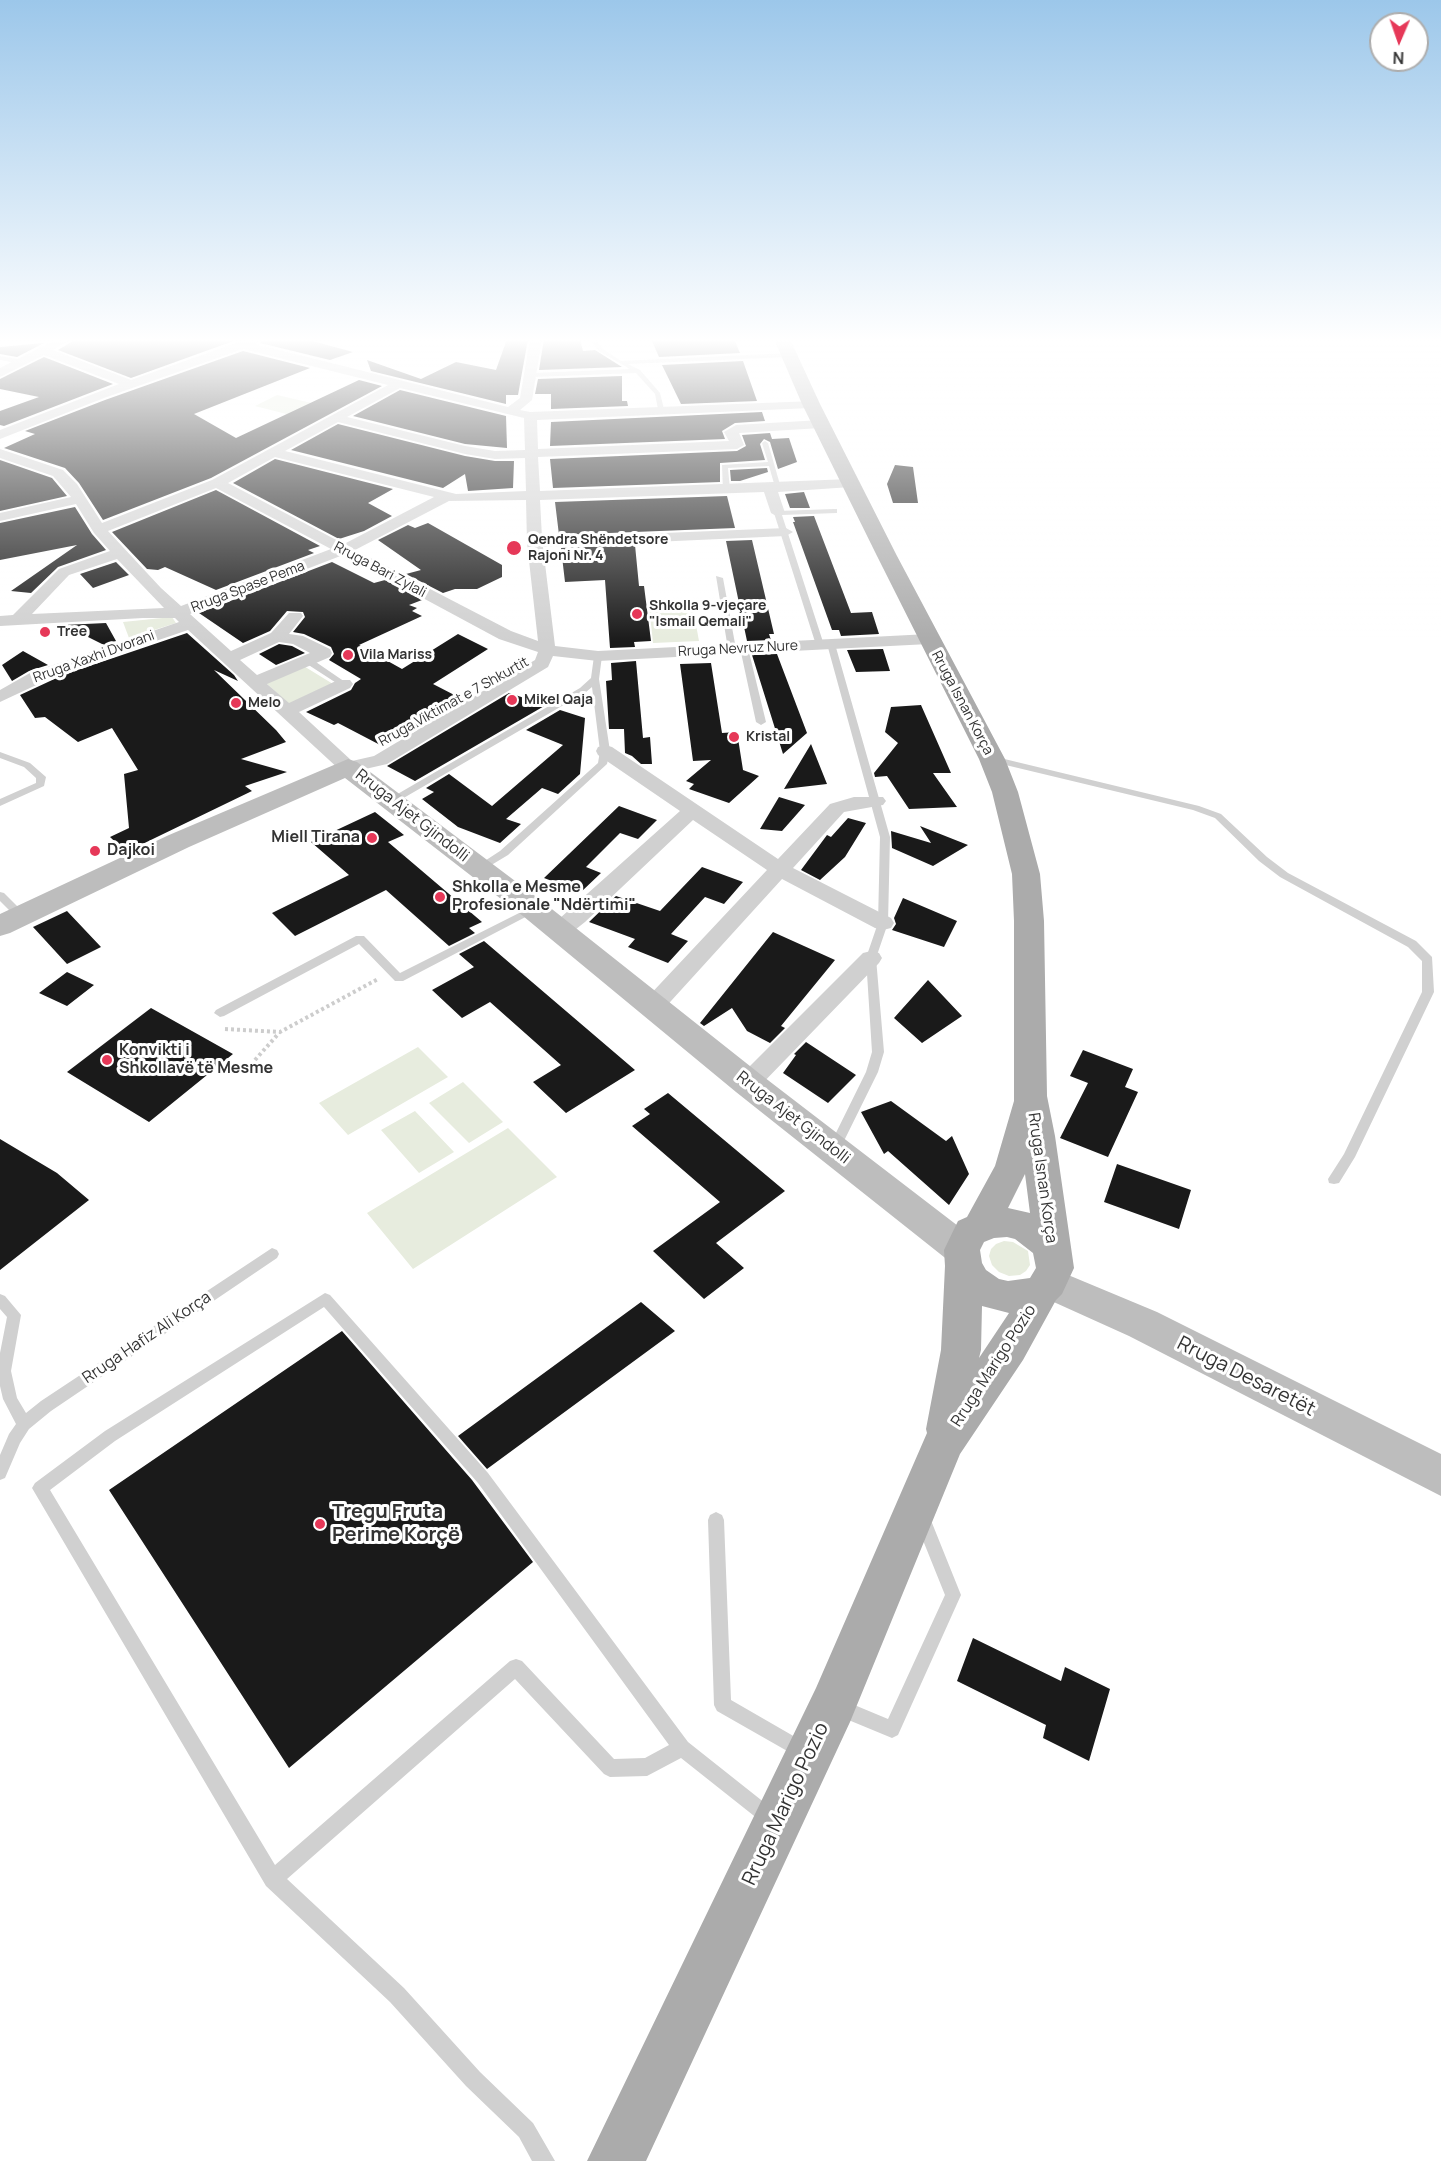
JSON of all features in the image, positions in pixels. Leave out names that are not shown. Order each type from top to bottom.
[{"type":"main road","name":"Rruga Isnan Korça","points":[[829,440],[992,759],[1017,832],[1026,874],[1029,921],[1030,1096],[1038,1136],[1049,1277]]},
{"type":"main road","name":"Rruga Isnan Korça","points":[[969,1247],[1012,1166],[1030,1096]]},
{"type":"main road","points":[[998,1221],[1026,1227],[1048,1245],[1049,1277],[1028,1296],[999,1295],[973,1281],[969,1247],[998,1221]]},
{"type":"main road","name":"Rruga Marigo Pozio","points":[[944,1442],[961,1350],[969,1247]]},
{"type":"main road","name":"Rruga Marigo Pozio","points":[[616,2161],[833,1705],[916,1503],[944,1442],[1009,1348],[1049,1277]]},
{"type":"street","points":[[99,530],[217,483],[296,440]]},
{"type":"street","points":[[425,440],[483,454],[532,454],[737,445],[735,440]]},
{"type":"street","points":[[531,440],[535,543],[547,650]]},
{"type":"street","points":[[273,452],[446,497],[532,497],[850,483]]},
{"type":"street","name":"Rruga Ajet Gjindolli","points":[[0,453],[58,473],[72,487],[99,530],[118,553],[185,618],[348,767],[533,909],[558,932],[834,1150],[969,1247]]},
{"type":"street","name":"Rruga Bari Zylali","points":[[217,483],[505,635],[547,650]]},
{"type":"street","points":[[774,488],[778,513]]},
{"type":"street","name":"Rruga Spase Pema","points":[[185,618],[343,550],[446,497]]},
{"type":"street","points":[[0,518],[79,499]]},
{"type":"street","points":[[535,543],[786,532]]},
{"type":"street","points":[[18,620],[64,572],[118,553]]},
{"type":"street","points":[[0,621],[143,613],[185,618]]},
{"type":"street","points":[[230,658],[277,637],[295,616]]},
{"type":"street","name":"Rruga Xaxhi Dvorani","points":[[0,697],[36,677],[185,618]]},
{"type":"street","points":[[256,682],[324,653],[297,640],[277,637]]},
{"type":"street","name":"Rruga Nevruz Nure","points":[[547,650],[598,656],[929,639]]},
{"type":"street","name":"Rruga Viktimat e 7 Shkurtit","points":[[11,921],[190,836],[348,767],[380,760],[542,663],[547,650]]},
{"type":"street","points":[[287,711],[344,684]]},
{"type":"street","points":[[605,751],[781,870],[883,923]]},
{"type":"street","points":[[653,1006],[837,808],[854,802],[876,801]]},
{"type":"street","points":[[558,932],[578,917],[692,810]]},
{"type":"street","points":[[748,1083],[871,958]]},
{"type":"street","name":"Rruga Desaretët","points":[[1049,1277],[1441,1476]]},
{"type":"lane","points":[[765,443],[772,464],[774,488]]},
{"type":"lane","points":[[726,490],[723,466],[772,464]]},
{"type":"lane","points":[[834,511],[778,513],[825,644],[876,801],[885,837],[883,923],[871,958],[878,1052],[872,1072],[834,1150]]},
{"type":"lane","points":[[719,578],[761,722]]},
{"type":"lane","points":[[479,868],[504,853],[597,771],[602,764],[605,751],[595,679],[598,656]]},
{"type":"lane","points":[[307,660],[344,684]]},
{"type":"lane","points":[[392,801],[584,690],[595,679]]},
{"type":"lane","points":[[0,755],[27,765],[41,777],[41,784],[0,803]]},
{"type":"lane","points":[[992,759],[1196,808],[1218,816],[1263,859],[1284,875],[1412,944],[1428,960],[1428,992],[1349,1157],[1334,1179]]},
{"type":"lane","points":[[0,895],[11,921]]},
{"type":"lane","points":[[220,1013],[360,939],[399,978],[533,909]]},
{"type":"lane","name":"Rruga Hafiz Ali Korça","points":[[0,1473],[14,1439],[24,1424],[46,1406],[272,1254]]},
{"type":"lane","points":[[544,2161],[526,2130],[472,2079],[397,1995],[273,1879],[39,1488],[110,1436],[325,1299],[483,1478],[682,1748],[777,1823]]},
{"type":"lane","points":[[0,1300],[14,1315],[4,1371],[10,1399],[24,1424]]},
{"type":"lane","points":[[833,1705],[892,1729],[953,1595],[916,1503]]},
{"type":"lane","points":[[716,1520],[723,1706],[810,1754]]},
{"type":"lane","points":[[273,1879],[516,1667],[610,1768],[647,1767],[682,1748]]},
{"type":"path","points":[[255,1059],[280,1032],[392,972]]},
{"type":"path","points":[[218,1029],[280,1032]]},
{"type":"shaded area","points":[[692,603],[699,641],[653,643],[649,605]]},
{"type":"shaded area","points":[[172,617],[176,623],[129,638],[123,622]]},
{"type":"shaded area","points":[[302,665],[333,684],[289,704],[265,682]]},
{"type":"shaded area","points":[[418,1047],[448,1077],[348,1135],[319,1103]]},
{"type":"shaded area","points":[[463,1082],[503,1122],[469,1143],[429,1103]]},
{"type":"shaded area","points":[[415,1111],[454,1152],[419,1173],[381,1130]]},
{"type":"shaded area","points":[[508,1128],[557,1177],[413,1269],[367,1213]]},
{"type":"shaded area","points":[[1004,1241],[1013,1242],[1028,1251],[1030,1265],[1020,1275],[1009,1276],[999,1272],[992,1265],[989,1256],[991,1249]]},
{"type":"building","points":[[22,440],[282,440],[211,478],[103,520],[79,483],[65,468],[4,448]]},
{"type":"building","points":[[309,440],[401,440],[465,456],[495,461],[514,461],[513,488],[468,491],[465,474],[443,488],[291,450]]},
{"type":"building","points":[[448,440],[507,440],[507,448],[465,444]]},
{"type":"building","points":[[550,440],[704,440],[550,446]]},
{"type":"building","points":[[744,440],[763,440],[760,444],[765,460],[720,463],[720,482],[553,488],[550,459],[737,451],[746,446]]},
{"type":"building","points":[[766,440],[790,440],[797,462],[778,469],[770,442]]},
{"type":"building","points":[[275,459],[393,489],[368,503],[392,516],[364,531],[339,539],[233,483]]},
{"type":"building","points":[[0,460],[52,478],[67,496],[0,511]]},
{"type":"building","points":[[895,465],[913,467],[918,503],[893,503],[887,484]]},
{"type":"building","points":[[767,468],[768,472],[740,481],[731,481],[730,470]]},
{"type":"building","points":[[216,490],[320,546],[308,550],[314,553],[216,590],[165,567],[158,570],[147,569],[112,532]]},
{"type":"building","points":[[804,492],[810,508],[790,508],[785,494]]},
{"type":"building","points":[[727,496],[735,528],[559,535],[555,502]]},
{"type":"building","points":[[75,507],[92,534],[106,550],[58,567],[31,593],[11,591],[77,545],[0,560],[0,523]]},
{"type":"building","points":[[814,516],[851,613],[872,612],[879,634],[841,636],[839,630],[832,630],[793,522],[795,522],[793,517]]},
{"type":"building","points":[[428,523],[502,565],[502,577],[477,589],[455,589],[443,593],[406,574],[421,570],[378,540],[408,525],[415,528]]},
{"type":"building","points":[[752,540],[774,634],[769,634],[771,640],[747,641],[726,541]]},
{"type":"building","points":[[635,545],[639,586],[644,586],[651,641],[634,642],[635,647],[610,648],[605,580],[565,582],[561,548]]},
{"type":"building","points":[[116,562],[129,575],[93,588],[80,574]]},
{"type":"building","points":[[332,562],[374,583],[385,580],[422,600],[409,605],[417,608],[412,611],[422,616],[359,645],[402,669],[458,634],[488,649],[433,684],[464,700],[384,747],[338,723],[334,725],[306,712],[351,690],[361,679],[329,660],[334,654],[331,647],[304,634],[293,632],[305,617],[303,612],[287,611],[270,631],[243,643],[199,613]]},
{"type":"building","points":[[106,623],[116,641],[104,645],[64,625]]},
{"type":"building","points":[[187,633],[234,675],[238,681],[214,670],[286,742],[241,759],[287,772],[245,786],[252,791],[126,852],[110,837],[129,828],[124,774],[138,770],[112,728],[78,742],[45,717],[35,718],[20,695],[63,675]]},
{"type":"building","points":[[279,644],[292,646],[305,653],[276,665],[259,654]]},
{"type":"building","points":[[883,649],[890,671],[856,672],[847,650]]},
{"type":"building","points":[[23,651],[48,665],[29,671],[12,681],[2,665]]},
{"type":"building","points":[[777,654],[807,733],[783,754],[752,655]]},
{"type":"building","points":[[636,661],[643,738],[650,737],[652,764],[641,764],[625,753],[624,729],[609,729],[606,681],[612,680],[611,663]]},
{"type":"building","points":[[711,663],[722,733],[737,732],[743,770],[759,776],[729,803],[689,789],[694,784],[686,781],[711,760],[693,761],[680,664]]},
{"type":"building","points":[[509,693],[546,705],[415,781],[387,766]]},
{"type":"building","points":[[921,705],[951,773],[933,773],[957,807],[909,809],[887,776],[875,777],[874,773],[898,743],[885,732],[891,707]]},
{"type":"building","points":[[560,710],[585,718],[580,774],[558,794],[542,788],[506,819],[521,824],[500,843],[458,827],[422,799],[434,792],[426,788],[449,774],[492,806],[563,745],[526,730]]},
{"type":"building","points":[[811,744],[827,784],[784,789]]},
{"type":"building","points":[[779,797],[805,805],[782,831],[760,829]]},
{"type":"building","points":[[619,806],[657,820],[638,839],[620,833],[586,867],[601,873],[581,892],[544,878]]},
{"type":"building","name":"Shkolla e Mesme Profesionale \"Ndërtimi\"","points":[[375,812],[404,835],[388,842],[482,922],[469,928],[475,933],[449,946],[386,890],[295,936],[272,913],[349,875],[311,842]]},
{"type":"building","points":[[848,818],[866,823],[845,857],[820,880],[801,870],[827,835],[831,837]]},
{"type":"building","points":[[920,826],[968,845],[933,866],[892,848],[891,831],[931,843]]},
{"type":"building","points":[[702,867],[743,882],[724,904],[705,897],[671,934],[688,941],[668,963],[628,947],[635,939],[589,922],[616,896],[660,911]]},
{"type":"building","points":[[903,898],[957,921],[944,947],[892,930],[896,924],[894,918]]},
{"type":"building","points":[[67,911],[101,947],[67,964],[33,927]]},
{"type":"building","points":[[773,932],[835,960],[781,1026],[785,1028],[770,1043],[747,1031],[732,1008],[704,1026],[700,1023]]},
{"type":"building","points":[[484,941],[635,1070],[566,1113],[533,1082],[561,1065],[490,1002],[462,1018],[432,990],[474,967],[459,954]]},
{"type":"building","points":[[67,972],[94,985],[67,1006],[39,993]]},
{"type":"building","points":[[928,980],[962,1016],[922,1043],[894,1018]]},
{"type":"building","name":"Konvikti i Shkollavë të Mesme","points":[[151,1008],[233,1054],[149,1122],[67,1072]]},
{"type":"building","points":[[806,1042],[856,1075],[828,1103],[783,1073],[796,1055],[794,1054]]},
{"type":"building","points":[[1083,1050],[1133,1069],[1125,1087],[1138,1092],[1108,1157],[1060,1138],[1088,1083],[1070,1076]]},
{"type":"building","points":[[668,1093],[785,1191],[716,1243],[744,1268],[704,1299],[653,1251],[720,1202],[632,1126],[650,1114],[644,1109]]},
{"type":"building","points":[[891,1101],[946,1141],[952,1136],[969,1174],[949,1205],[888,1151],[884,1154],[861,1112]]},
{"type":"building","points":[[0,1139],[57,1173],[89,1200],[0,1270]]},
{"type":"building","points":[[1117,1164],[1191,1190],[1179,1229],[1104,1202]]},
{"type":"building","points":[[641,1302],[675,1331],[487,1469],[458,1436]]},
{"type":"building","name":"Tregu Fruta Perime Korçë","points":[[342,1331],[472,1480],[533,1562],[289,1768],[109,1490]]},
{"type":"building","points":[[973,1638],[1061,1681],[1065,1667],[1110,1689],[1089,1761],[1043,1738],[1046,1725],[957,1681]]},
{"type":"place","name":"Qendra Shëndetsore Rajoni Nr. 4","points":[[514,548]]},
{"type":"place","name":"Shkolla 9-vjeçare \"Ismail Qemali\"","points":[[637,614]]},
{"type":"place","name":"Tree","points":[[45,632]]},
{"type":"place","name":"Vila Mariss","points":[[348,655]]},
{"type":"place","name":"Mikel Qaja","points":[[512,700]]},
{"type":"place","name":"Melo","points":[[236,703]]},
{"type":"place","name":"Kristal","points":[[734,737]]},
{"type":"place","name":"Miell Tirana","points":[[372,838]]},
{"type":"place","name":"Dajkoi","points":[[95,851]]},
{"type":"place","name":"Shkolla e Mesme Profesionale \"Ndërtimi\"","points":[[440,897]]},
{"type":"place","name":"Konvikti i Shkollavë të Mesme","points":[[107,1060]]},
{"type":"place","name":"Tregu Fruta Perime Korçë","points":[[320,1524]]}]
